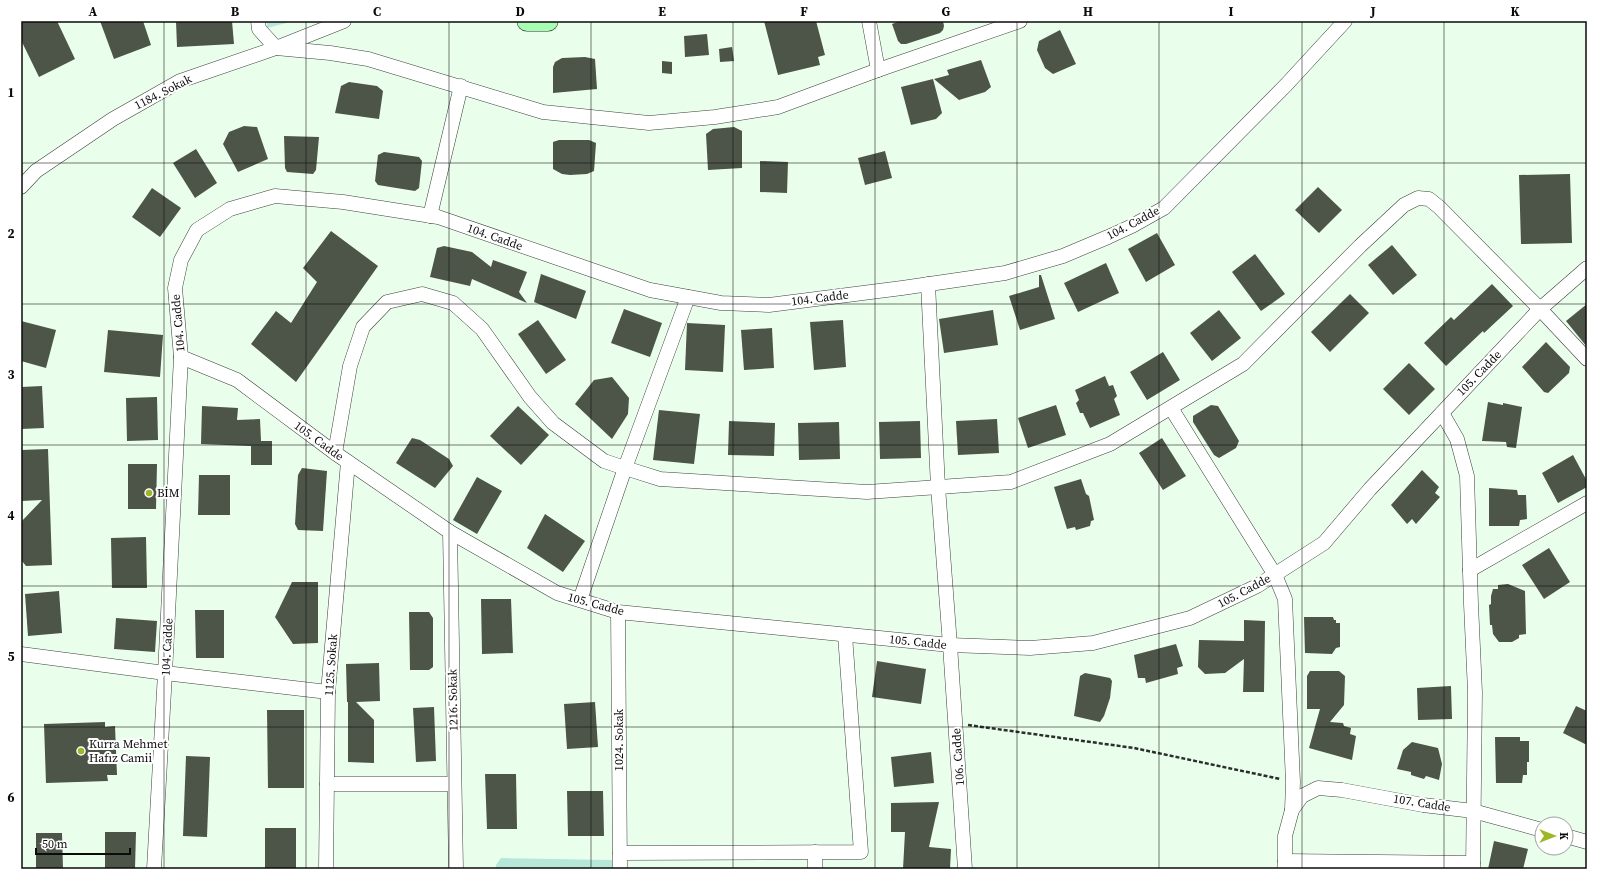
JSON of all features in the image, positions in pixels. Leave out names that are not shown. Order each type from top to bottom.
[{"type":"main road","points":[[527,21],[548,21]]},
{"type":"street","points":[[258,21],[259,29],[276,48],[330,53],[368,59],[544,112],[649,123],[715,117],[778,107],[878,70],[1020,21]]},
{"type":"street","name":"1184. Sokak","points":[[21,187],[42,166],[113,119],[180,80],[276,48],[344,21]]},
{"type":"street","points":[[869,21],[878,70]]},
{"type":"street","name":"104. Cadde","points":[[154,869],[181,357],[175,288],[181,260],[197,230],[230,208],[275,196],[343,202],[444,219],[650,290],[721,303],[769,304],[1005,273],[1063,256],[1132,226],[1164,208],[1286,84],[1345,21]]},
{"type":"street","points":[[430,216],[461,86]]},
{"type":"street","points":[[335,453],[350,366],[363,327],[387,302],[422,294],[453,303],[482,329],[530,397],[553,423],[604,461],[625,468],[660,479],[867,492],[1011,482],[1110,444],[1243,364],[1360,246],[1404,206],[1418,198],[1429,199],[1439,207],[1540,309],[1587,359]]},
{"type":"street","name":"105. Cadde","points":[[181,357],[237,380],[335,453],[450,532],[557,593],[618,612],[950,645],[1030,648],[1093,643],[1190,618],[1257,586],[1324,543],[1370,489],[1540,309],[1587,268]]},
{"type":"street","name":"106. Cadde","points":[[928,284],[938,487],[965,869]]},
{"type":"street","points":[[580,600],[625,468],[688,297]]},
{"type":"street","points":[[1170,408],[1275,575],[1285,599],[1293,782],[1292,810],[1285,836],[1285,865],[1473,866],[1476,692],[1471,604],[1467,476],[1457,439],[1442,413]]},
{"type":"street","name":"1125. Sokak","points":[[326,869],[328,692],[348,462]]},
{"type":"street","points":[[1470,570],[1587,503]]},
{"type":"street","name":"1216. Sokak","points":[[450,532],[456,869]]},
{"type":"street","name":"1024. Sokak","points":[[618,612],[620,869]]},
{"type":"street","points":[[620,853],[861,852],[846,635]]},
{"type":"street","points":[[21,654],[328,692]]},
{"type":"street","points":[[327,784],[454,784]]},
{"type":"street","name":"107. Cadde","points":[[1292,810],[1302,796],[1318,788],[1342,790],[1423,805],[1473,811],[1534,828]]},
{"type":"street","points":[[1574,838],[1587,841]]},
{"type":"street","points":[[815,852],[815,869]]},
{"type":"path","points":[[955,723],[1134,748],[1293,782]]},
{"type":"shaded area","points":[[267,21],[294,21],[267,28]]},
{"type":"shaded area","points":[[501,858],[612,860],[612,869],[496,869],[496,865]]},
{"type":"building","points":[[21,21],[57,21],[75,59],[39,77],[21,40]]},
{"type":"building","points":[[100,21],[143,21],[151,45],[114,59]]},
{"type":"building","points":[[176,21],[232,21],[234,44],[177,47]]},
{"type":"building","points":[[764,21],[816,21],[825,55],[818,57],[820,65],[778,75]]},
{"type":"building","points":[[900,21],[943,21],[944,26],[940,33],[906,44],[901,44],[898,41],[892,24]]},
{"type":"building","points":[[1060,30],[1076,64],[1053,74],[1045,68],[1037,50],[1039,41]]},
{"type":"building","points":[[707,34],[709,55],[685,57],[684,36]]},
{"type":"building","points":[[732,47],[734,61],[720,62],[719,49]]},
{"type":"building","points":[[585,57],[595,59],[597,89],[553,93],[553,67],[555,62],[562,58]]},
{"type":"building","points":[[981,60],[991,87],[985,92],[959,100],[934,79],[949,75],[947,70]]},
{"type":"building","points":[[662,61],[672,62],[672,74],[662,73]]},
{"type":"building","points":[[933,79],[942,113],[936,119],[911,125],[901,87]]},
{"type":"building","points":[[349,82],[377,86],[383,91],[379,119],[335,113],[341,86]]},
{"type":"building","points":[[244,126],[257,127],[268,159],[238,172],[223,144],[229,132]]},
{"type":"building","points":[[734,127],[742,131],[742,168],[708,170],[706,134],[713,129]]},
{"type":"building","points":[[284,136],[319,137],[316,170],[313,174],[287,172],[285,168]]},
{"type":"building","points":[[559,140],[589,140],[596,143],[594,171],[587,174],[570,175],[562,174],[553,169],[553,142]]},
{"type":"building","points":[[196,149],[217,183],[195,198],[173,163]]},
{"type":"building","points":[[885,151],[892,178],[865,185],[858,158]]},
{"type":"building","points":[[384,152],[419,157],[422,161],[419,188],[415,191],[378,185],[375,181],[378,155]]},
{"type":"building","points":[[760,161],[788,162],[787,193],[760,192]]},
{"type":"building","points":[[1570,174],[1572,243],[1521,244],[1519,175]]},
{"type":"building","points":[[1318,187],[1342,210],[1319,233],[1295,210]]},
{"type":"building","points":[[152,188],[181,208],[160,237],[132,217]]},
{"type":"building","points":[[331,231],[378,266],[296,382],[251,344],[276,311],[291,323],[317,282],[303,268]]},
{"type":"building","points":[[1157,233],[1175,265],[1146,282],[1128,249]]},
{"type":"building","points":[[1392,245],[1417,275],[1393,295],[1368,265]]},
{"type":"building","points":[[444,246],[472,252],[491,267],[493,260],[527,272],[519,292],[527,303],[472,279],[470,286],[430,277],[437,248]]},
{"type":"building","points":[[1255,254],[1285,294],[1261,311],[1232,272]]},
{"type":"building","points":[[1106,263],[1119,293],[1078,312],[1064,283]]},
{"type":"building","points":[[541,274],[586,291],[576,319],[534,302]]},
{"type":"building","points":[[1039,275],[1041,275],[1055,319],[1020,330],[1009,296],[1039,287]]},
{"type":"building","points":[[1492,284],[1513,306],[1484,333],[1483,331],[1446,366],[1424,343],[1451,317],[1454,320]]},
{"type":"building","points":[[1350,294],[1369,313],[1330,352],[1311,332]]},
{"type":"building","points":[[1587,304],[1587,347],[1566,321]]},
{"type":"building","points":[[624,309],[662,323],[650,357],[611,343]]},
{"type":"building","points":[[993,310],[998,345],[944,353],[939,319]]},
{"type":"building","points":[[1219,310],[1241,338],[1212,361],[1190,333]]},
{"type":"building","points":[[538,320],[566,360],[546,374],[518,334]]},
{"type":"building","points":[[843,320],[846,367],[814,370],[810,322]]},
{"type":"building","points":[[21,321],[56,330],[46,368],[21,361]]},
{"type":"building","points":[[687,323],[725,325],[723,372],[685,370]]},
{"type":"building","points":[[772,328],[774,368],[744,370],[741,330]]},
{"type":"building","points":[[108,330],[163,335],[160,377],[104,372]]},
{"type":"building","points":[[1546,342],[1570,367],[1569,373],[1548,393],[1544,392],[1522,367]]},
{"type":"building","points":[[1163,352],[1180,380],[1147,400],[1130,372]]},
{"type":"building","points":[[1409,363],[1435,389],[1409,415],[1383,389]]},
{"type":"building","points":[[1105,376],[1109,386],[1113,385],[1117,396],[1114,399],[1120,415],[1090,428],[1083,413],[1080,413],[1076,403],[1079,400],[1075,390]]},
{"type":"building","points":[[612,377],[629,398],[628,414],[612,439],[575,404],[594,380]]},
{"type":"building","points":[[42,386],[44,428],[21,429],[21,387]]},
{"type":"building","points":[[157,397],[158,440],[127,441],[126,398]]},
{"type":"building","points":[[1488,402],[1522,407],[1516,448],[1507,447],[1506,442],[1482,441]]},
{"type":"building","points":[[1056,405],[1066,435],[1028,448],[1018,418]]},
{"type":"building","points":[[1211,405],[1218,406],[1239,441],[1236,448],[1219,458],[1214,455],[1193,422],[1193,416]]},
{"type":"building","points":[[202,406],[238,408],[237,420],[260,419],[261,441],[272,441],[272,465],[251,465],[251,446],[201,444]]},
{"type":"building","points":[[518,406],[549,435],[521,465],[490,436]]},
{"type":"building","points":[[659,410],[700,414],[694,464],[653,460]]},
{"type":"building","points":[[997,419],[999,453],[958,455],[956,421]]},
{"type":"building","points":[[729,421],[775,423],[774,456],[728,455]]},
{"type":"building","points":[[920,421],[921,458],[880,459],[879,422]]},
{"type":"building","points":[[839,422],[840,459],[799,460],[798,423]]},
{"type":"building","points":[[412,438],[420,440],[449,459],[453,466],[435,488],[396,463]]},
{"type":"building","points":[[1162,438],[1186,476],[1163,490],[1139,453]]},
{"type":"building","points":[[48,449],[52,565],[26,566],[22,561],[21,522],[42,500],[21,501],[21,450]]},
{"type":"building","points":[[1573,455],[1587,481],[1587,487],[1558,503],[1542,473]]},
{"type":"building","points":[[128,464],[157,464],[156,509],[128,509]]},
{"type":"building","points":[[302,468],[327,471],[323,531],[298,530],[295,524],[298,475]]},
{"type":"building","points":[[1422,470],[1439,487],[1435,493],[1440,497],[1416,524],[1412,519],[1407,524],[1391,505]]},
{"type":"building","points":[[199,475],[230,475],[230,515],[198,515]]},
{"type":"building","points":[[477,477],[502,491],[477,534],[453,520]]},
{"type":"building","points":[[1081,479],[1086,494],[1089,496],[1094,520],[1091,521],[1090,526],[1076,530],[1075,527],[1067,529],[1054,487]]},
{"type":"building","points":[[1489,488],[1517,490],[1518,495],[1526,495],[1527,519],[1520,520],[1519,526],[1489,526]]},
{"type":"building","points":[[545,514],[585,541],[563,572],[527,548]]},
{"type":"building","points":[[146,537],[147,588],[112,588],[111,538]]},
{"type":"building","points":[[1549,548],[1570,582],[1544,599],[1522,565]]},
{"type":"building","points":[[292,582],[318,582],[318,643],[293,644],[275,617]]},
{"type":"building","points":[[1508,584],[1525,591],[1526,634],[1519,635],[1519,638],[1512,642],[1499,642],[1493,634],[1492,625],[1490,625],[1489,605],[1491,604],[1493,589],[1498,589],[1498,585]]},
{"type":"building","points":[[59,591],[62,633],[28,636],[25,594]]},
{"type":"building","points":[[481,599],[511,599],[513,653],[482,654]]},
{"type":"building","points":[[195,610],[224,610],[224,658],[196,658]]},
{"type":"building","points":[[409,612],[429,612],[433,618],[433,667],[429,670],[410,670]]},
{"type":"building","points":[[1304,617],[1333,617],[1334,620],[1336,620],[1336,623],[1340,623],[1340,647],[1336,648],[1332,654],[1305,653]]},
{"type":"building","points":[[116,618],[157,621],[155,652],[114,649]]},
{"type":"building","points":[[1244,620],[1265,621],[1264,692],[1243,692],[1244,659],[1225,673],[1205,674],[1198,667],[1199,640],[1244,641]]},
{"type":"building","points":[[1176,644],[1183,666],[1177,668],[1178,674],[1146,683],[1145,678],[1138,678],[1134,655]]},
{"type":"building","points":[[877,661],[926,669],[921,704],[872,697]]},
{"type":"building","points":[[379,663],[380,701],[356,702],[374,720],[374,763],[348,762],[348,702],[346,664]]},
{"type":"building","points":[[1310,671],[1339,671],[1345,676],[1344,705],[1330,722],[1343,723],[1344,726],[1351,728],[1350,734],[1356,736],[1352,760],[1309,748],[1320,709],[1307,709],[1307,676]]},
{"type":"building","points":[[1085,673],[1110,678],[1112,681],[1110,698],[1104,716],[1100,722],[1074,716],[1080,676]]},
{"type":"building","points":[[1451,686],[1452,719],[1418,720],[1417,688]]},
{"type":"building","points":[[595,702],[598,747],[567,749],[564,704]]},
{"type":"building","points":[[1576,706],[1587,711],[1587,745],[1563,733]]},
{"type":"building","points":[[434,707],[436,761],[416,762],[413,708]]},
{"type":"building","points":[[267,710],[304,710],[304,788],[268,788]]},
{"type":"building","name":"Kurra Mehmet Hafız Camii","points":[[105,722],[105,727],[115,726],[117,775],[107,775],[108,781],[46,783],[44,724]]},
{"type":"building","points":[[1495,737],[1520,737],[1520,741],[1529,741],[1529,762],[1527,762],[1527,775],[1523,775],[1522,783],[1496,783]]},
{"type":"building","points":[[1412,742],[1438,748],[1442,764],[1439,780],[1426,776],[1424,779],[1411,775],[1411,772],[1397,769],[1403,750]]},
{"type":"building","points":[[931,752],[934,783],[894,787],[891,757]]},
{"type":"building","points":[[186,756],[210,757],[207,837],[183,836]]},
{"type":"building","points":[[485,774],[516,774],[517,829],[487,829]]},
{"type":"building","points":[[567,791],[603,791],[604,836],[568,836]]},
{"type":"building","points":[[939,802],[929,847],[951,849],[950,869],[903,869],[905,832],[891,832],[891,803]]},
{"type":"building","points":[[265,828],[296,828],[296,869],[265,869]]},
{"type":"building","points":[[105,832],[136,832],[135,869],[105,869]]},
{"type":"building","points":[[36,833],[62,833],[63,869],[36,869]]},
{"type":"building","points":[[1494,841],[1528,849],[1523,869],[1488,869]]},
{"type":"place","name":"BİM","points":[[149,493]]},
{"type":"place","name":"Kurra Mehmet Hafız Camii","points":[[81,751]]}]
